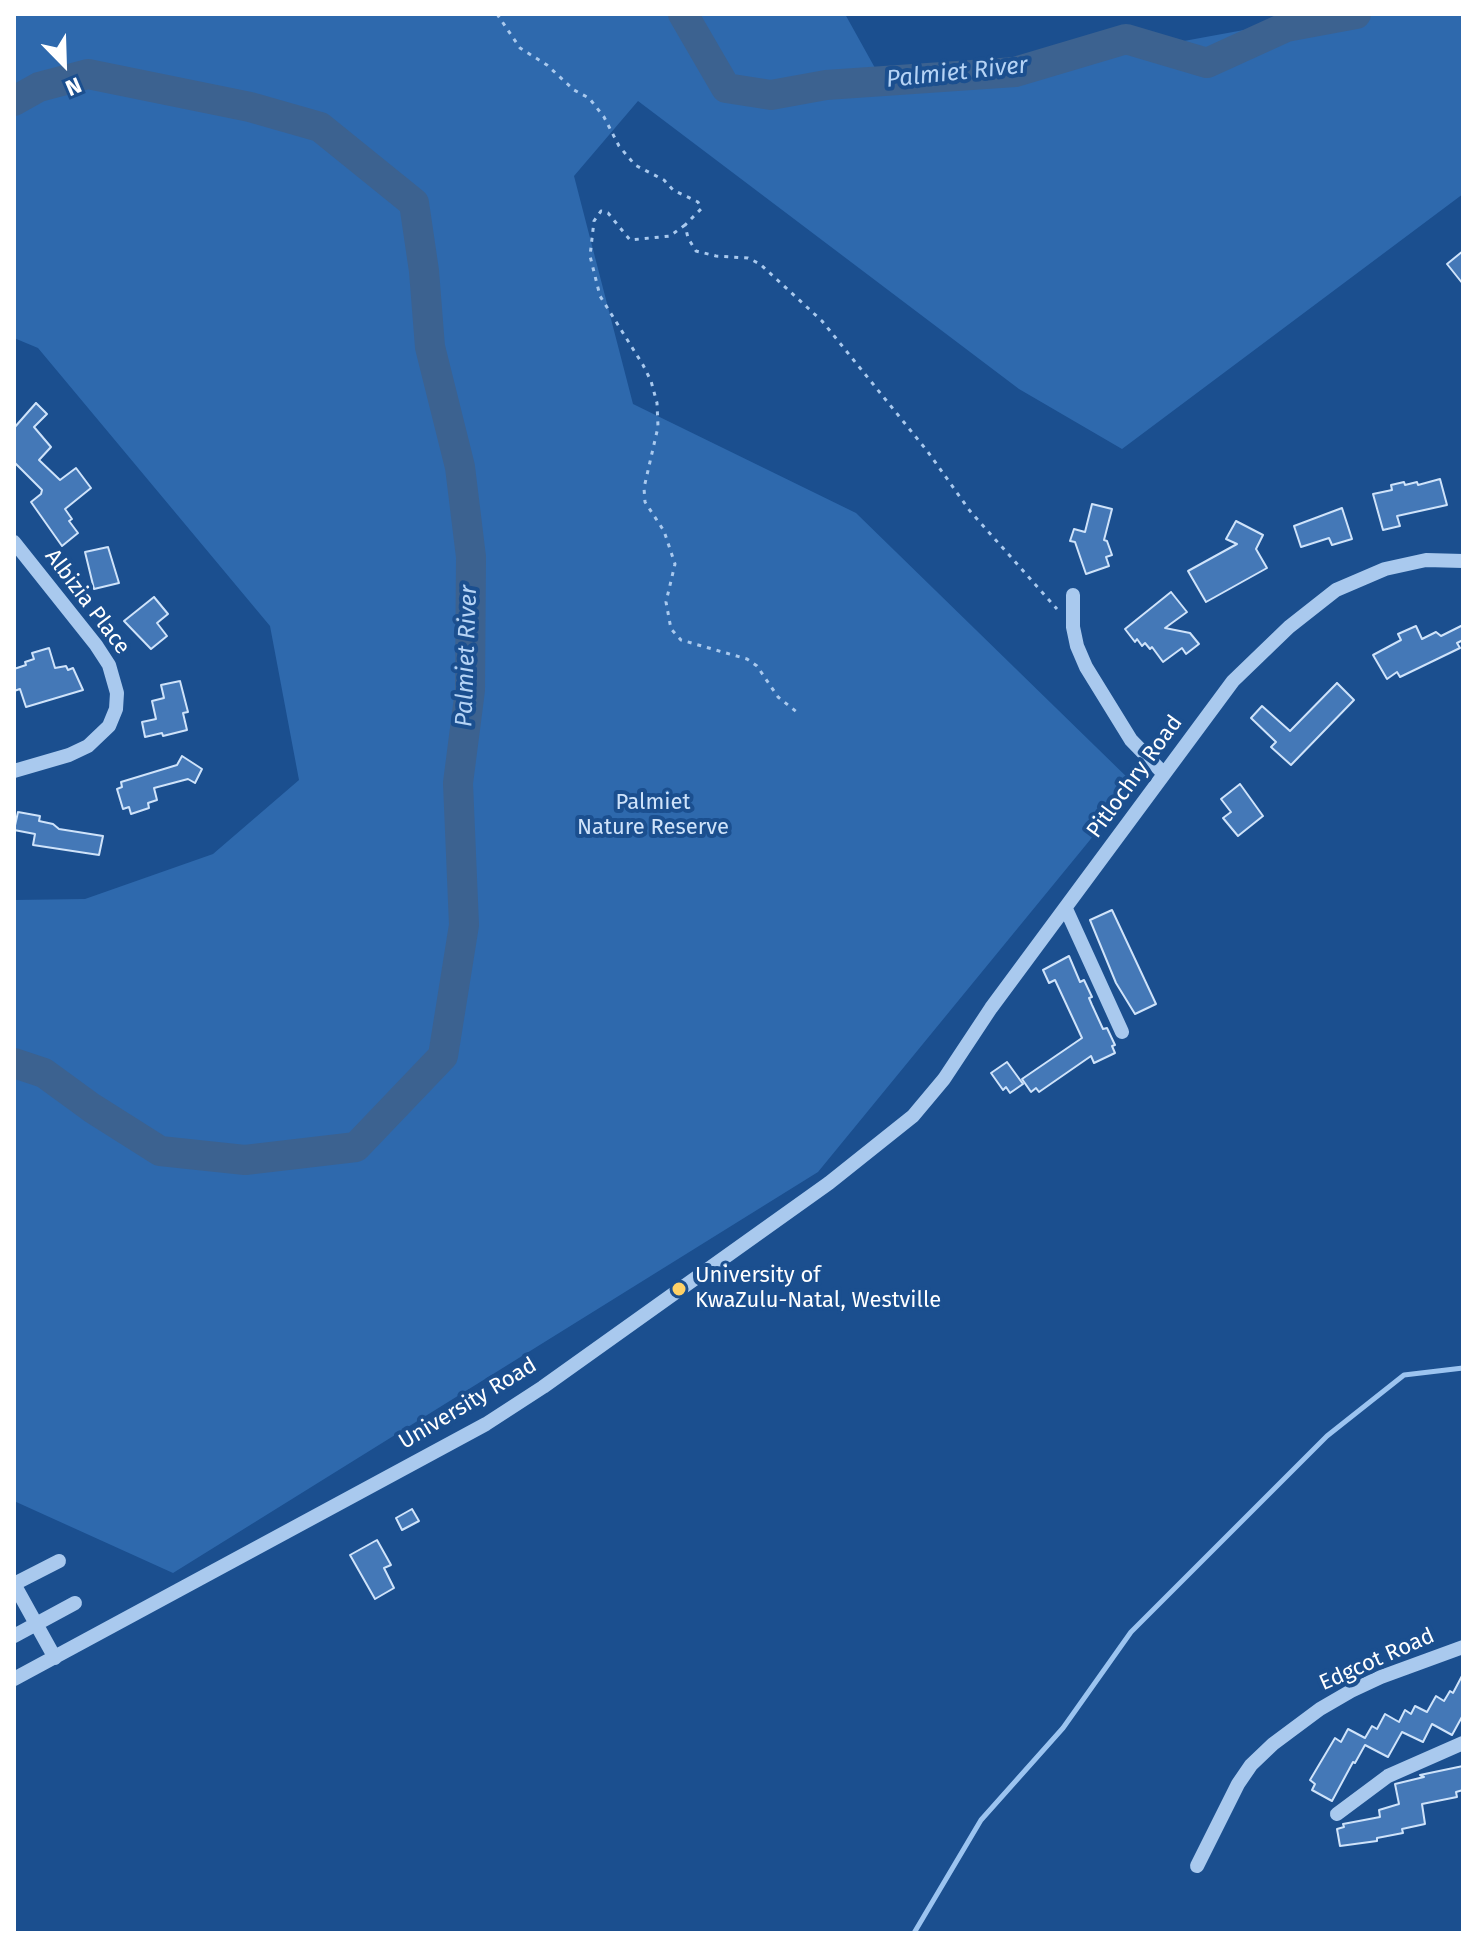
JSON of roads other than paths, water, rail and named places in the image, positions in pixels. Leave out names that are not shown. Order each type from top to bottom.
[{"type":"street","name":"Albizia Place","points":[[14,542],[96,645],[109,665],[117,693],[116,709],[109,726],[99,738],[69,755],[14,771]]},
{"type":"street","name":"Pitlochry Road","points":[[913,1116],[944,1079],[991,1008],[1233,681],[1289,627],[1336,590],[1385,569],[1426,560],[1463,561]]},
{"type":"street","points":[[1073,595],[1073,627],[1077,646],[1105,702],[1131,740],[1164,774]]},
{"type":"street","points":[[1066,909],[1122,1032]]},
{"type":"street","name":"University Road","points":[[14,1679],[486,1424],[543,1387],[829,1183],[913,1116]]},
{"type":"street","points":[[55,1658],[14,1584],[59,1561]]},
{"type":"street","points":[[14,1636],[75,1603]]},
{"type":"street","name":"Edgcot Road","points":[[1197,1866],[1238,1784],[1251,1765],[1273,1744],[1320,1709],[1351,1691],[1463,1647]]},
{"type":"street","points":[[1337,1814],[1388,1776],[1463,1743]]},
{"type":"waterway","name":"Palmiet River","points":[[683,14],[726,88],[771,95],[826,85],[1015,72],[1126,39],[1207,63],[1286,27],[1356,14]]},
{"type":"waterway","name":"Palmiet River","points":[[14,101],[39,87],[88,74],[250,107],[320,127],[414,203],[424,271],[430,347],[460,467],[471,557],[470,690],[458,783],[464,925],[443,1056],[356,1147],[245,1160],[160,1151],[44,1073],[14,1063]]},
{"type":"waterway","points":[[914,1933],[981,1820],[1063,1728],[1131,1632],[1327,1436],[1404,1375],[1463,1368]]},
{"type":"place","name":"University of KwaZulu-Natal, Westville","points":[[679,1289]]},
{"type":"park label","name":"Palmiet Nature Reserve","points":[[653,816]]}]
